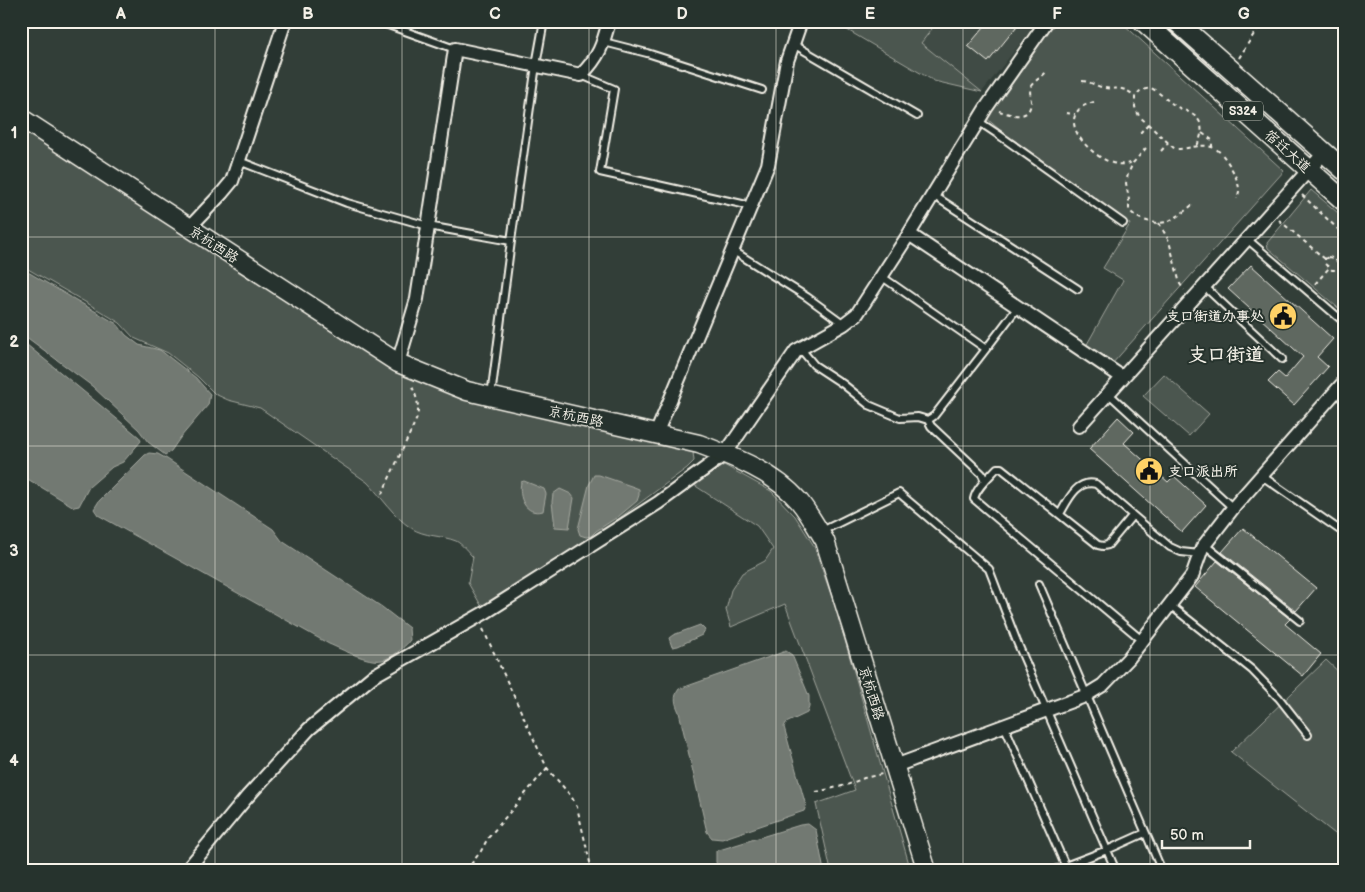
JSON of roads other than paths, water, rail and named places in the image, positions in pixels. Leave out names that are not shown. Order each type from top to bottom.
[{"type":"main road","name":"宿迁大道","points":[[1143,21],[1344,201]]},
{"type":"main road","name":"宿迁大道","points":[[1176,21],[1344,170]]},
{"type":"main road","name":"京杭西路","points":[[21,118],[402,365],[467,391],[699,444],[764,472],[781,484],[800,502],[825,541],[927,871]]},
{"type":"street","points":[[189,228],[232,181],[285,21]]},
{"type":"street","points":[[402,365],[417,299],[455,49],[581,75],[593,63],[604,42],[609,21]]},
{"type":"street","points":[[656,434],[768,165],[787,61],[801,21]]},
{"type":"street","points":[[186,871],[247,797],[309,728],[373,676],[478,617],[658,503],[725,454],[796,351],[844,324],[857,314],[909,234],[986,108],[1046,21]]},
{"type":"street","points":[[1079,426],[1324,153]]},
{"type":"street","points":[[909,234],[1122,377]]},
{"type":"street","points":[[896,770],[1004,725],[1085,696],[1102,685],[1143,641],[1192,576],[1202,549],[1233,508],[1344,382]]},
{"type":"lane","points":[[377,21],[455,49]]},
{"type":"lane","points":[[490,397],[536,65],[544,21]]},
{"type":"lane","points":[[604,42],[647,53],[762,90]]},
{"type":"lane","points":[[793,44],[917,116]]},
{"type":"lane","points":[[581,75],[614,89],[600,172],[751,206]]},
{"type":"lane","points":[[978,122],[1123,223]]},
{"type":"lane","points":[[239,162],[347,203],[428,226],[511,241]]},
{"type":"lane","points":[[933,195],[1078,289]]},
{"type":"lane","points":[[1247,239],[1344,322]]},
{"type":"lane","points":[[732,250],[807,297],[844,324]]},
{"type":"lane","points":[[881,276],[986,349]]},
{"type":"lane","points":[[1204,286],[1282,359]]},
{"type":"lane","points":[[928,420],[934,416],[1018,307]]},
{"type":"lane","points":[[800,348],[814,365],[843,384],[869,405],[900,418],[918,417],[928,420],[931,426],[982,474],[986,481]]},
{"type":"lane","points":[[1108,393],[1233,508]]},
{"type":"lane","points":[[1132,516],[1108,545],[1104,546],[1098,545],[1001,468],[997,468],[974,495],[976,502],[1143,641]]},
{"type":"lane","points":[[1262,476],[1344,533]]},
{"type":"lane","points":[[1060,514],[1078,488],[1084,484],[1096,484],[1170,547],[1181,552],[1202,549],[1300,621]]},
{"type":"lane","points":[[819,532],[899,493],[989,569],[1017,642],[1116,871]]},
{"type":"lane","points":[[1039,584],[1085,696],[1162,871]]},
{"type":"lane","points":[[1170,605],[1252,670],[1279,698],[1308,735]]},
{"type":"lane","points":[[1004,725],[1065,865]]},
{"type":"lane","points":[[1052,871],[1108,850],[1145,833]]},
{"type":"place","name":"支口街道办事处","points":[[1283,316]]},
{"type":"place","name":"支口派出所","points":[[1149,471]]},
{"type":"district","name":"支口街道","points":[[1226,354]]}]
